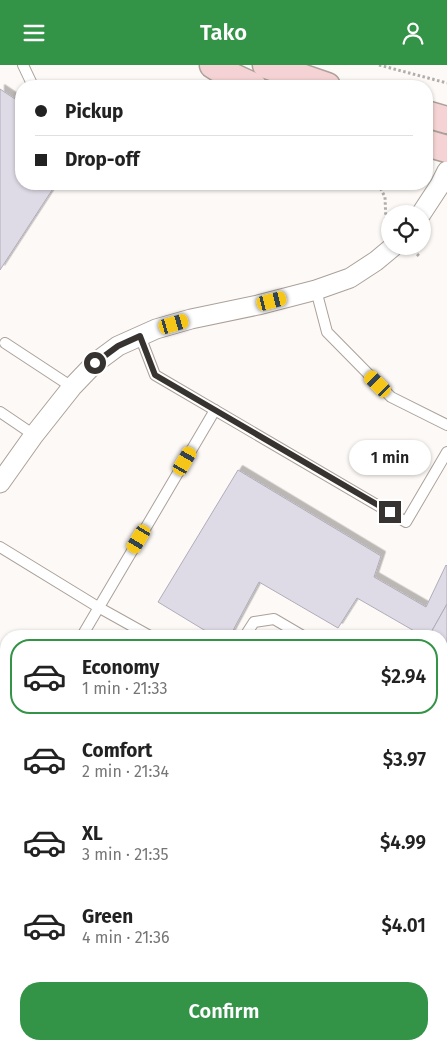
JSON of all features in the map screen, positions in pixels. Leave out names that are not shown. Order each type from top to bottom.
[{"type":"street","points":[[213,65],[240,80]]},
{"type":"street","points":[[266,65],[310,80]]},
{"type":"street","points":[[433,116],[447,120]]},
{"type":"street","points":[[433,145],[447,149]]},
{"type":"street","points":[[427,205],[447,171]]},
{"type":"street","points":[[0,483],[34,435],[72,387],[95,363],[118,346],[156,329],[191,319],[258,305],[316,290],[350,278],[383,255]]},
{"type":"lane","points":[[23,65],[30,80]]},
{"type":"lane","points":[[316,290],[327,332],[391,397],[447,425]]},
{"type":"lane","points":[[140,336],[155,375],[406,522],[447,452]]},
{"type":"lane","points":[[5,343],[72,387]]},
{"type":"lane","points":[[85,630],[214,411]]},
{"type":"lane","points":[[0,413],[34,435]]},
{"type":"lane","points":[[0,547],[139,630]]},
{"type":"lane","points":[[249,630],[254,622],[274,619],[293,630]]},
{"type":"path","points":[[379,65],[447,83]]},
{"type":"path","points":[[403,65],[403,71]]},
{"type":"path","points":[[382,190],[386,197],[386,205]]},
{"type":"building","points":[[0,89],[15,99],[15,190],[52,190],[0,270]]},
{"type":"building","points":[[238,470],[381,556],[374,577],[426,607],[447,566],[447,604],[432,630],[413,630],[357,598],[338,628],[259,582],[233,630],[204,630],[158,602]]},
{"type":"building","points":[[447,604],[447,630],[432,630]]},
{"type":"route","points":[[95,363],[118,346],[140,336],[155,375],[390,512]]}]
